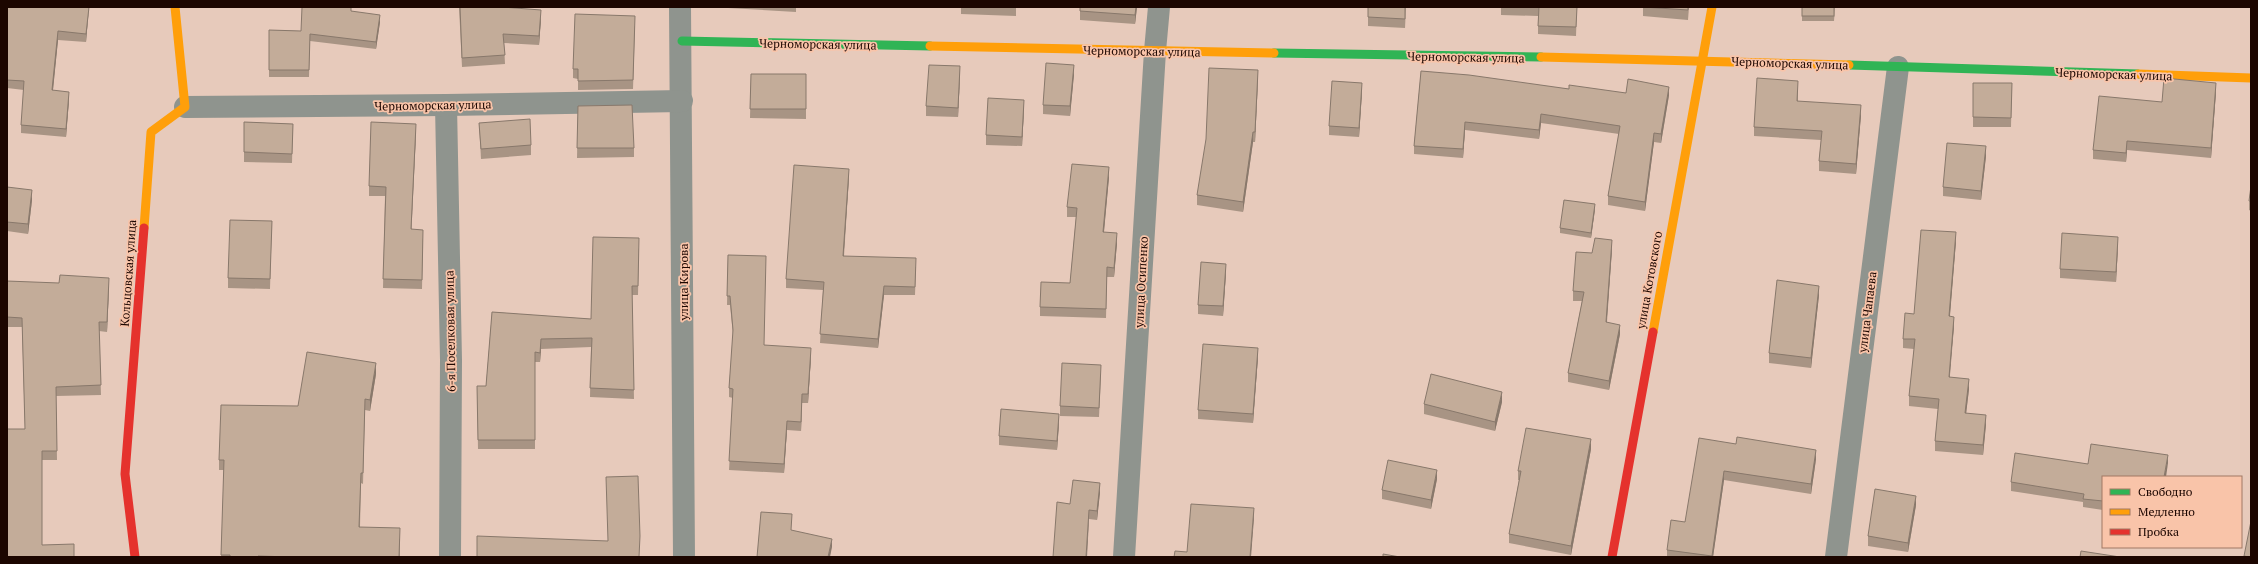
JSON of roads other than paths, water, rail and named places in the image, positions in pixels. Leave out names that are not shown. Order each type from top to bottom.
[{"type":"street","points":[[175,7],[185,107]]},
{"type":"street","name":"улица Кирова","points":[[680,7],[682,40],[684,557]]},
{"type":"street","name":"улица Осипенко","points":[[1124,557],[1159,7]]},
{"type":"street","name":"улица Котовского","points":[[1612,557],[1700,60],[1712,7]]},
{"type":"street","name":"Черноморская улица","points":[[682,40],[1155,52],[1700,60],[2251,78]]},
{"type":"street","name":"улица Чапаева","points":[[1836,557],[1898,67]]},
{"type":"street","name":"Черноморская улица","points":[[185,107],[682,101]]},
{"type":"street","name":"6-я Поселковая улица","points":[[446,105],[451,360],[450,557]]},
{"type":"street","name":"Кольцовская улица","points":[[135,557],[125,474],[151,132],[185,107]]}]
